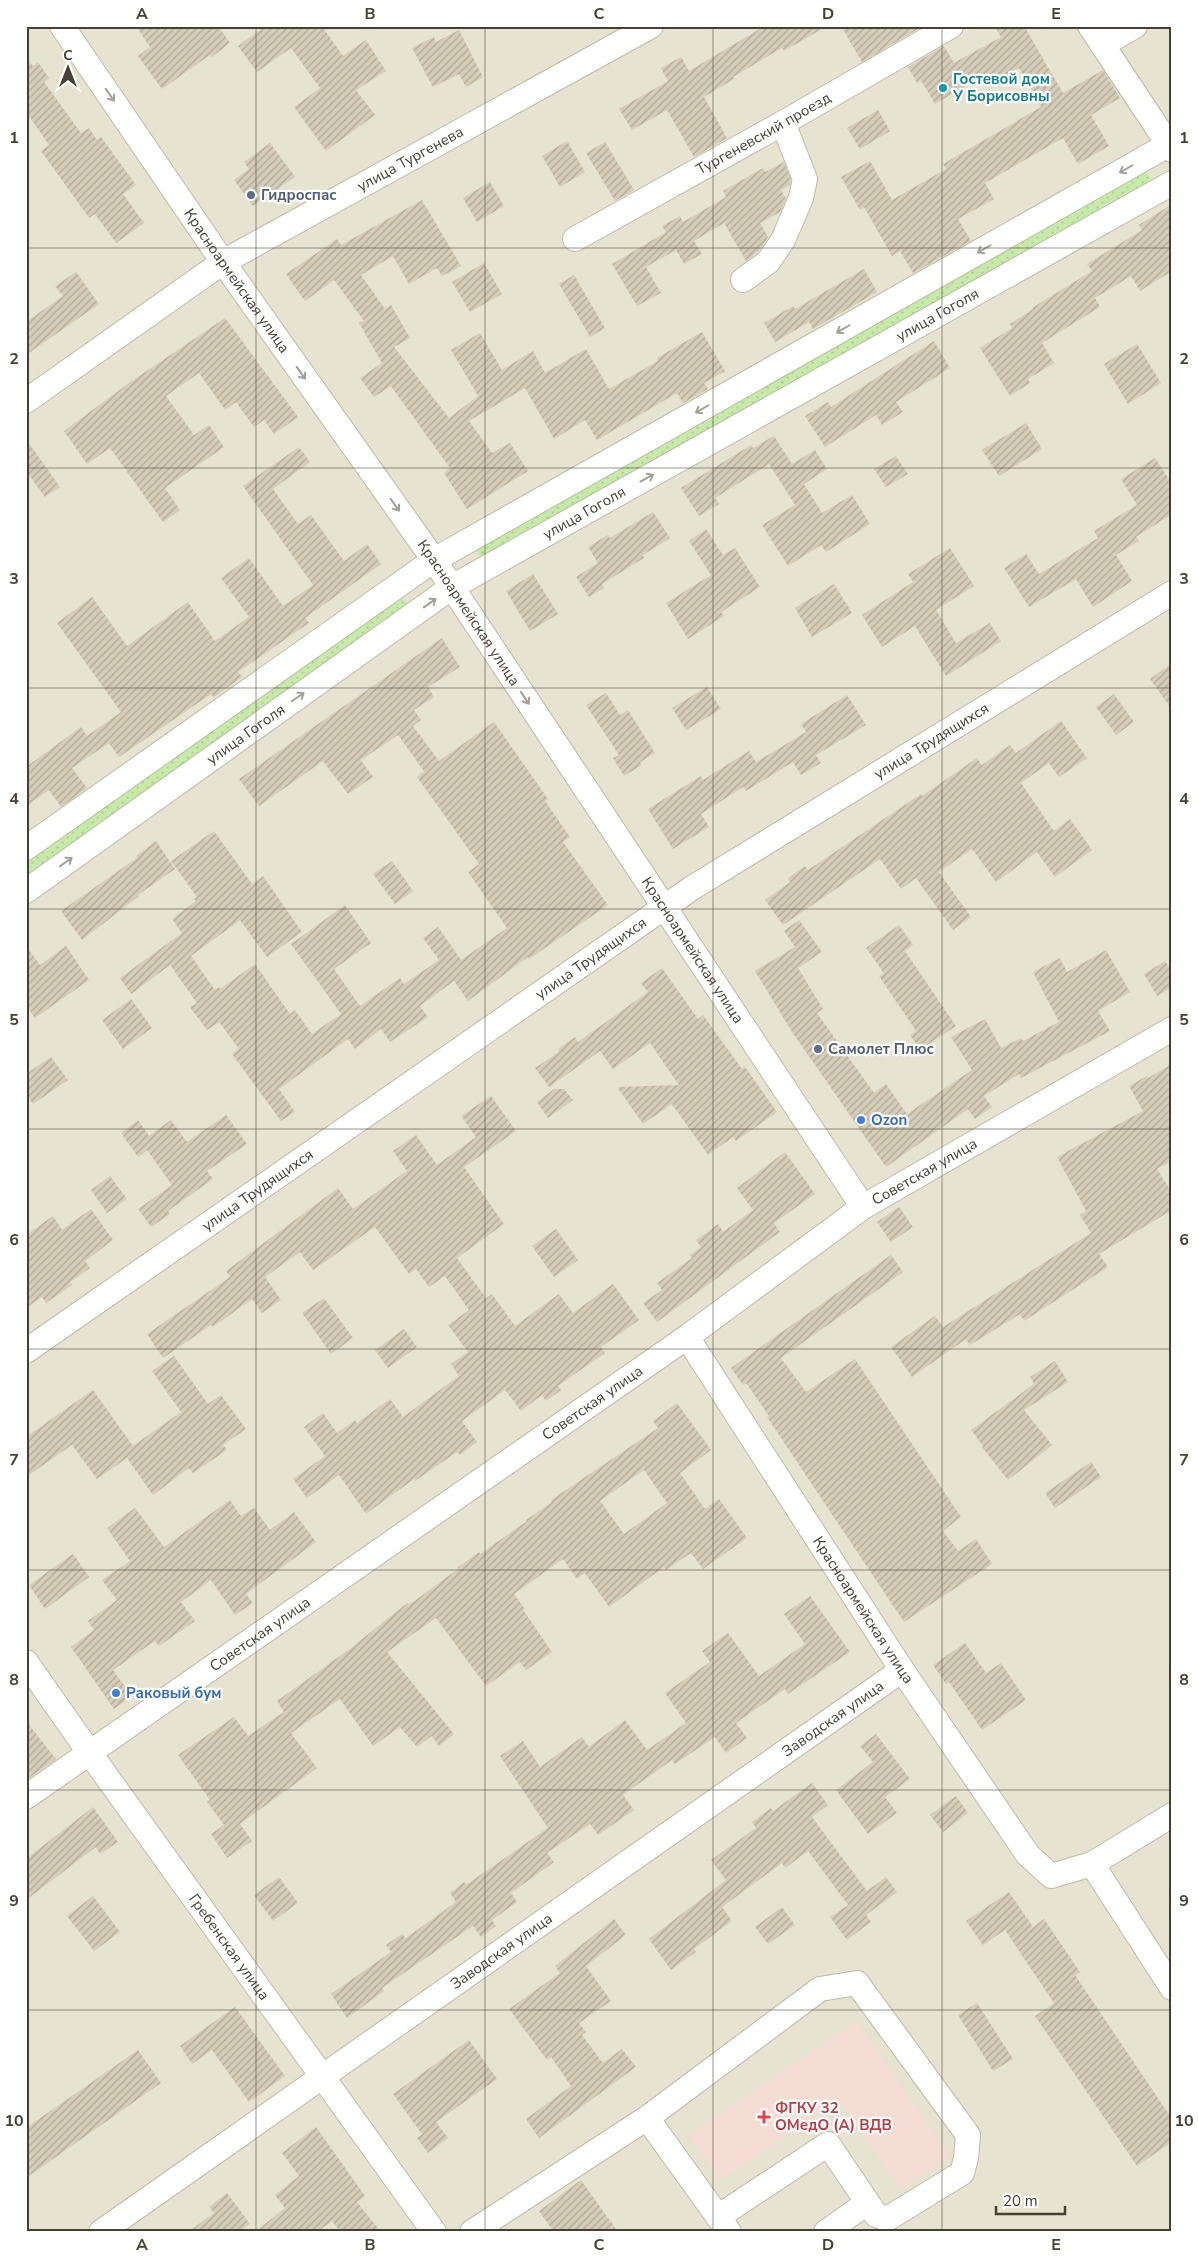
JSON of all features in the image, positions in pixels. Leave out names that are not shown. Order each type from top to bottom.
[{"type":"street","name":"Красноармейская улица","points":[[62,26],[223,262],[434,560],[864,1207]]},
{"type":"street","name":"улица Тургенева","points":[[26,401],[223,262],[651,26]]},
{"type":"street","name":"Тургеневский проезд","points":[[576,239],[783,123],[950,26]]},
{"type":"street","points":[[26,848],[434,560],[1170,148],[1096,35],[1135,26]]},
{"type":"street","points":[[743,280],[768,262],[783,240],[801,198],[805,178],[783,123]]},
{"type":"street","name":"улица Гоголя","points":[[26,890],[452,588],[1172,183]]},
{"type":"street","name":"улица Трудящихся","points":[[26,1351],[692,888],[1172,593]]},
{"type":"street","name":"Советская улица","points":[[26,1797],[687,1337],[864,1207],[1172,1029]]},
{"type":"street","name":"Красноармейская улица","points":[[687,1337],[902,1670],[1028,1855],[1050,1876],[1092,1864]]},
{"type":"street","name":"Гребенская улица","points":[[26,1662],[434,2232]]},
{"type":"street","name":"Заводская улица","points":[[101,2232],[902,1670]]},
{"type":"street","points":[[1172,1815],[1092,1864],[1172,1988]]},
{"type":"street","points":[[472,2232],[647,2118],[820,1988],[857,1983],[968,2135],[966,2158],[962,2173],[887,2218],[876,2216],[828,2144],[724,2224],[647,2118]]},
{"type":"street","points":[[826,2232],[867,2202]]},
{"type":"shaded area","points":[[26,26],[1172,26],[1172,2232],[26,2232]]},
{"type":"shaded area","name":"ФГКУ 32 ОМедО (А) ВДВ","points":[[857,2022],[949,2156],[900,2189],[839,2100],[720,2180],[689,2135]]},
{"type":"green space","points":[[1144,168],[1155,186],[484,563],[473,545]]},
{"type":"green space","points":[[401,595],[411,611],[26,883],[26,858]]},
{"type":"building","points":[[136,26],[218,26],[230,43],[212,57],[210,55],[162,89],[138,56],[150,47]]},
{"type":"building","points":[[265,26],[322,26],[343,56],[366,40],[386,71],[356,90],[375,115],[326,151],[294,107],[320,88],[291,48],[257,72],[238,46]]},
{"type":"building","points":[[765,26],[827,26],[784,51],[782,48],[733,77],[734,79],[704,97],[727,138],[694,157],[667,110],[632,130],[619,109],[668,81],[661,68],[681,57],[689,71]]},
{"type":"building","points":[[841,26],[923,26],[862,62]]},
{"type":"building","points":[[995,26],[1024,26],[1063,93],[1103,70],[1120,98],[1091,115],[1109,146],[1078,164],[1063,138],[985,183],[994,199],[958,219],[971,241],[913,273],[900,251],[892,256],[864,207],[860,210],[841,177],[870,161],[892,200],[946,169],[943,164],[1041,107],[1019,68],[991,84],[986,74],[935,104],[921,80],[917,83],[908,67],[944,46],[954,63],[1001,37]]},
{"type":"building","points":[[459,30],[483,77],[466,87],[459,74],[433,87],[412,48],[434,37],[436,42]]},
{"type":"building","points":[[26,57],[33,66],[38,62],[49,78],[44,82],[81,133],[89,128],[97,140],[101,137],[136,185],[123,194],[144,223],[116,243],[95,214],[89,218],[41,151],[49,145],[26,112]]},
{"type":"building","points":[[878,110],[890,131],[860,149],[847,128]]},
{"type":"building","points":[[567,141],[585,172],[560,187],[542,156]]},
{"type":"building","points":[[605,142],[634,190],[615,201],[586,153]]},
{"type":"building","points":[[270,143],[295,177],[253,206],[234,180],[249,169],[244,162]]},
{"type":"building","points":[[784,162],[791,180],[790,185],[781,190],[786,199],[780,212],[760,223],[768,237],[758,252],[746,261],[724,223],[694,241],[702,254],[684,264],[676,250],[646,267],[661,293],[637,306],[612,264],[666,232],[662,226],[680,216],[683,222],[726,197],[723,191],[763,168],[765,172]]},
{"type":"building","points":[[490,182],[504,206],[477,222],[463,198]]},
{"type":"building","points":[[422,200],[461,266],[442,276],[437,268],[409,284],[393,256],[361,275],[385,309],[391,305],[410,338],[394,347],[449,418],[478,396],[451,350],[480,333],[502,370],[533,351],[545,373],[586,349],[609,389],[658,361],[657,358],[702,332],[725,371],[704,383],[708,389],[683,403],[677,393],[597,440],[585,420],[554,439],[525,388],[469,421],[492,453],[510,443],[528,471],[467,509],[444,473],[450,468],[391,386],[374,397],[360,378],[382,363],[359,323],[364,321],[334,280],[305,301],[286,274],[337,239],[341,245]]},
{"type":"building","points":[[1172,204],[1172,271],[1140,291],[1131,276],[1095,298],[1100,307],[1042,343],[1054,363],[1028,379],[1030,383],[1010,396],[980,348],[1012,328],[1010,324],[1032,308],[1092,271],[1087,264],[1142,230],[1139,225]]},
{"type":"building","points":[[484,263],[502,294],[470,312],[452,282]]},
{"type":"building","points":[[864,269],[877,292],[813,329],[809,322],[775,342],[764,323],[793,306],[795,309]]},
{"type":"building","points":[[76,272],[99,304],[26,355],[26,322],[63,296],[55,286]]},
{"type":"building","points":[[574,275],[605,328],[590,337],[559,284]]},
{"type":"building","points":[[225,318],[298,417],[274,434],[264,420],[254,427],[236,402],[225,410],[199,373],[166,396],[194,435],[209,425],[224,447],[165,488],[180,510],[163,522],[110,448],[87,464],[64,431],[129,383]]},
{"type":"building","points":[[934,341],[950,368],[896,402],[903,412],[882,425],[876,415],[825,447],[805,416],[828,402],[831,407]]},
{"type":"building","points":[[1137,344],[1161,383],[1128,404],[1104,364]]},
{"type":"building","points":[[1026,423],[1042,449],[999,476],[982,450]]},
{"type":"building","points":[[774,436],[792,464],[815,450],[827,469],[804,484],[822,513],[852,495],[870,524],[826,552],[821,545],[788,566],[762,525],[795,505],[769,464],[715,498],[719,504],[699,516],[681,488],[751,445],[753,448]]},
{"type":"building","points":[[26,439],[60,487],[45,497],[26,471]]},
{"type":"building","points":[[299,447],[310,462],[273,489],[298,524],[311,515],[344,561],[367,544],[381,564],[305,618],[309,623],[238,672],[242,677],[214,697],[211,694],[119,757],[109,743],[72,768],[87,788],[61,807],[49,790],[26,806],[26,767],[81,727],[87,736],[121,712],[57,623],[92,597],[127,646],[188,602],[215,641],[249,617],[221,578],[249,558],[283,606],[313,585],[243,486]]},
{"type":"building","points":[[896,456],[908,474],[886,487],[874,469]]},
{"type":"building","points":[[1155,458],[1172,484],[1172,514],[1136,537],[1139,541],[1116,555],[1132,581],[1093,607],[1076,579],[1029,607],[1004,568],[1026,554],[1039,574],[1098,538],[1094,531],[1137,505],[1121,479]]},
{"type":"building","points":[[653,512],[670,538],[643,555],[644,558],[602,584],[604,588],[589,597],[576,577],[598,563],[588,547],[608,535],[610,538]]},
{"type":"building","points":[[706,529],[723,555],[735,548],[760,587],[721,612],[724,616],[688,639],[666,603],[711,575],[689,541]]},
{"type":"building","points":[[950,548],[974,586],[936,610],[956,643],[990,623],[1001,641],[946,676],[915,626],[882,647],[862,615],[913,582],[908,574]]},
{"type":"building","points":[[533,574],[558,614],[530,631],[506,591]]},
{"type":"building","points":[[834,584],[852,613],[812,637],[795,608]]},
{"type":"building","points":[[442,638],[460,667],[428,687],[434,697],[414,710],[421,720],[413,726],[439,761],[494,722],[548,799],[545,801],[570,837],[563,842],[608,905],[529,959],[528,957],[468,1001],[454,981],[420,1006],[428,1017],[390,1042],[381,1029],[355,1049],[348,1039],[279,1089],[295,1112],[281,1121],[232,1054],[239,1049],[219,1022],[207,1030],[190,1007],[197,1003],[170,965],[131,994],[120,978],[182,933],[172,919],[196,901],[194,899],[197,897],[171,861],[214,831],[252,884],[263,876],[302,932],[267,957],[240,920],[191,956],[215,990],[219,987],[220,989],[255,964],[290,1014],[295,1010],[312,1034],[341,1014],[291,944],[345,905],[371,943],[334,969],[360,1006],[400,978],[404,984],[439,960],[423,938],[438,927],[461,960],[507,928],[468,872],[479,864],[417,777],[424,771],[398,735],[361,760],[373,777],[348,794],[323,761],[259,806],[239,779]]},
{"type":"building","points":[[1172,663],[1172,710],[1150,679]]},
{"type":"building","points":[[707,687],[721,709],[686,730],[672,708]]},
{"type":"building","points":[[606,693],[620,715],[628,710],[655,753],[640,762],[642,765],[624,776],[613,758],[619,755],[586,705]]},
{"type":"building","points":[[1114,694],[1134,722],[1116,735],[1096,707]]},
{"type":"building","points":[[847,695],[866,725],[816,755],[821,763],[801,775],[793,762],[746,791],[743,787],[701,814],[709,827],[673,849],[648,809],[701,776],[703,780],[749,751],[756,762],[806,732],[801,724]]},
{"type":"building","points":[[1061,721],[1087,758],[1059,777],[1049,763],[1021,783],[1054,831],[1070,819],[1092,850],[1055,877],[1037,852],[996,882],[972,849],[939,872],[971,917],[953,930],[916,878],[901,889],[880,859],[783,925],[765,900],[790,882],[788,878],[805,866],[808,870],[977,758],[982,765],[1010,745],[1016,753]]},
{"type":"building","points":[[156,841],[175,869],[138,895],[82,940],[61,911],[137,858],[136,856]]},
{"type":"building","points":[[392,861],[413,891],[395,904],[373,874]]},
{"type":"building","points":[[799,920],[822,952],[798,968],[823,1009],[817,1013],[874,1093],[886,1084],[907,1114],[972,1070],[951,1037],[985,1019],[1001,1048],[1021,1038],[1023,1041],[1059,1022],[1033,972],[1060,958],[1067,972],[1106,950],[1130,992],[1098,1011],[1110,1031],[1021,1078],[1019,1074],[984,1096],[992,1107],[975,1119],[968,1109],[886,1167],[792,1032],[755,971],[795,947],[784,931]]},
{"type":"building","points":[[899,925],[913,945],[905,951],[956,1026],[920,1050],[910,1035],[916,1031],[879,976],[884,973],[866,948]]},
{"type":"building","points":[[26,946],[40,965],[66,946],[89,980],[35,1018],[26,1005]]},
{"type":"building","points":[[1165,961],[1172,972],[1172,987],[1157,996],[1144,974]]},
{"type":"building","points":[[662,968],[698,1019],[703,1015],[742,1069],[745,1067],[777,1112],[736,1141],[733,1137],[708,1155],[672,1104],[643,1124],[617,1087],[679,1085],[650,1043],[613,1069],[600,1051],[549,1087],[535,1068],[559,1052],[558,1049],[575,1037],[578,1042],[648,992],[641,983]]},
{"type":"building","points":[[131,999],[152,1028],[123,1049],[102,1020]]},
{"type":"building","points":[[51,1057],[68,1080],[33,1104],[26,1094],[26,1074]]},
{"type":"building","points":[[1172,1064],[1172,1161],[1157,1169],[1172,1193],[1172,1210],[1099,1254],[1108,1267],[1024,1321],[1020,1314],[970,1345],[966,1339],[912,1377],[891,1347],[935,1316],[943,1327],[1091,1233],[1080,1215],[1086,1211],[1057,1157],[1143,1111],[1129,1086],[1147,1076],[1148,1078]]},
{"type":"building","points":[[554,1089],[564,1089],[573,1100],[548,1118],[537,1102]]},
{"type":"building","points":[[491,1096],[516,1131],[464,1167],[504,1224],[457,1258],[486,1298],[492,1294],[515,1326],[559,1294],[573,1313],[613,1284],[639,1320],[601,1347],[605,1353],[558,1386],[561,1390],[546,1401],[542,1395],[521,1411],[505,1390],[462,1421],[477,1442],[460,1455],[457,1452],[415,1481],[414,1479],[366,1514],[339,1475],[307,1498],[293,1479],[325,1456],[304,1427],[323,1413],[337,1433],[355,1420],[357,1423],[390,1399],[403,1417],[459,1376],[451,1364],[468,1352],[448,1325],[469,1310],[445,1276],[429,1287],[416,1269],[409,1274],[375,1227],[313,1270],[300,1252],[265,1277],[281,1300],[262,1313],[252,1299],[213,1327],[211,1325],[163,1358],[147,1334],[230,1277],[226,1271],[338,1188],[353,1209],[407,1171],[393,1151],[416,1135],[437,1165],[476,1137],[461,1116]]},
{"type":"building","points":[[226,1115],[247,1144],[207,1171],[213,1179],[168,1211],[170,1214],[151,1227],[138,1209],[172,1185],[147,1150],[138,1157],[121,1133],[138,1120],[149,1136],[171,1120],[187,1142]]},
{"type":"building","points":[[785,1152],[815,1194],[774,1223],[780,1232],[657,1322],[643,1303],[662,1290],[657,1283],[692,1258],[690,1255],[701,1247],[696,1240],[718,1224],[723,1232],[753,1210],[737,1188]]},
{"type":"building","points":[[110,1176],[127,1199],[107,1213],[91,1190]]},
{"type":"building","points":[[899,1207],[913,1227],[891,1242],[877,1222]]},
{"type":"building","points":[[91,1209],[113,1240],[85,1261],[90,1268],[70,1282],[72,1285],[46,1303],[42,1297],[26,1308],[26,1235],[53,1216],[62,1230]]},
{"type":"building","points":[[556,1229],[578,1260],[554,1277],[532,1246]]},
{"type":"building","points":[[891,1255],[903,1272],[781,1358],[806,1392],[855,1359],[961,1517],[943,1531],[958,1551],[976,1539],[992,1564],[904,1622],[767,1417],[769,1416],[746,1383],[743,1385],[731,1368]]},
{"type":"building","points":[[324,1298],[353,1338],[331,1354],[302,1313]]},
{"type":"building","points":[[404,1329],[417,1347],[388,1368],[375,1350]]},
{"type":"building","points":[[174,1356],[208,1404],[221,1395],[246,1429],[223,1445],[227,1450],[193,1473],[189,1468],[153,1495],[127,1458],[97,1479],[72,1445],[26,1477],[26,1437],[93,1390],[133,1446],[181,1412],[152,1371]]},
{"type":"building","points":[[1055,1361],[1068,1382],[1024,1410],[1052,1445],[1008,1480],[971,1430],[1034,1384],[1030,1377]]},
{"type":"building","points":[[677,1403],[711,1450],[680,1473],[705,1509],[719,1499],[747,1538],[703,1569],[691,1553],[666,1570],[664,1567],[609,1607],[585,1573],[577,1579],[563,1559],[514,1594],[552,1652],[526,1670],[520,1662],[486,1686],[436,1618],[387,1652],[454,1734],[439,1746],[432,1736],[417,1747],[400,1727],[373,1746],[340,1699],[291,1733],[317,1768],[240,1824],[252,1841],[227,1858],[211,1834],[224,1825],[207,1802],[210,1800],[178,1755],[234,1717],[248,1736],[284,1712],[277,1701],[351,1648],[408,1603],[409,1605],[479,1552],[480,1554],[527,1521],[552,1502],[551,1500],[658,1428],[653,1421]],"holes":[[[644,1470],[667,1503],[624,1534],[600,1501]]]},
{"type":"building","points":[[1091,1462],[1101,1477],[1055,1508],[1045,1493]]},
{"type":"building","points":[[230,1500],[241,1516],[254,1508],[270,1530],[294,1512],[316,1542],[246,1594],[253,1603],[235,1615],[211,1580],[181,1602],[195,1621],[159,1646],[155,1641],[113,1670],[132,1696],[114,1709],[71,1647],[94,1630],[88,1621],[117,1600],[102,1580],[130,1561],[107,1528],[135,1508],[164,1547]]},
{"type":"building","points":[[73,1554],[89,1577],[45,1609],[29,1585]]},
{"type":"building","points":[[810,1596],[850,1652],[788,1694],[785,1689],[736,1723],[747,1738],[726,1753],[715,1737],[675,1764],[672,1760],[623,1795],[634,1810],[598,1835],[590,1824],[547,1853],[554,1862],[511,1893],[517,1902],[492,1920],[496,1926],[481,1937],[473,1926],[382,1988],[384,1991],[347,2018],[331,1994],[391,1952],[386,1945],[402,1934],[406,1938],[456,1902],[450,1893],[464,1882],[466,1885],[548,1828],[500,1756],[523,1741],[540,1767],[582,1737],[589,1747],[625,1720],[647,1750],[686,1723],[665,1693],[710,1662],[702,1651],[728,1633],[759,1676],[805,1644],[784,1614]]},
{"type":"building","points":[[965,1643],[986,1673],[1001,1663],[1026,1700],[982,1730],[949,1682],[946,1684],[933,1665]]},
{"type":"building","points":[[26,1721],[56,1759],[26,1780]]},
{"type":"building","points":[[876,1734],[910,1779],[885,1797],[897,1813],[868,1834],[836,1790],[873,1762],[860,1746]]},
{"type":"building","points":[[812,1783],[828,1805],[812,1817],[867,1891],[886,1877],[897,1892],[866,1915],[871,1922],[847,1940],[830,1917],[848,1905],[808,1851],[785,1868],[782,1863],[722,1907],[732,1921],[694,1949],[696,1952],[671,1970],[649,1939],[726,1880],[711,1860],[756,1828],[752,1822],[771,1808],[773,1811]]},
{"type":"building","points":[[956,1796],[968,1813],[943,1832],[930,1815]]},
{"type":"building","points":[[93,1807],[118,1842],[100,1854],[96,1847],[26,1900],[26,1859]]},
{"type":"building","points":[[279,1877],[298,1903],[273,1921],[254,1895]]},
{"type":"building","points":[[1009,1892],[1033,1927],[1044,1919],[1080,1972],[1075,1975],[1172,2119],[1172,2142],[1137,2166],[1035,2016],[1054,2003],[1005,1930],[983,1945],[966,1921]]},
{"type":"building","points":[[93,1896],[120,1932],[94,1951],[67,1916]]},
{"type":"building","points":[[782,1907],[795,1925],[768,1944],[755,1927]]},
{"type":"building","points":[[614,1919],[626,1935],[586,1966],[611,2001],[579,2023],[586,2032],[582,2035],[603,2063],[622,2049],[636,2067],[539,2138],[526,2119],[571,2086],[551,2057],[547,2060],[509,2009],[560,1973],[555,1966]]},
{"type":"building","points":[[977,2003],[1013,2059],[993,2071],[958,2015]]},
{"type":"building","points":[[235,2007],[285,2076],[249,2102],[212,2050],[192,2064],[180,2046]]},
{"type":"building","points":[[469,2040],[497,2079],[436,2122],[448,2138],[428,2153],[417,2138],[422,2134],[393,2094]]},
{"type":"building","points":[[138,2050],[161,2083],[26,2178],[26,2128]]},
{"type":"building","points":[[316,2127],[365,2196],[357,2202],[381,2232],[340,2232],[332,2221],[317,2232],[255,2232],[285,2208],[275,2195],[299,2176],[282,2153]]},
{"type":"building","points":[[581,2180],[618,2232],[554,2232],[539,2211]]},
{"type":"building","points":[[227,2193],[250,2224],[239,2232],[188,2232],[214,2213],[209,2207]]},
{"type":"place","name":"Гостевой дом У Борисовны","points":[[943,88]]},
{"type":"place","name":"Гидроспас","points":[[251,195]]},
{"type":"place","name":"Самолет Плюс","points":[[818,1049]]},
{"type":"place","name":"Ozon","points":[[861,1120]]},
{"type":"place","name":"Раковый бум","points":[[116,1693]]},
{"type":"place","name":"ФГКУ 32 ОМедО (А) ВДВ","points":[[764,2117]]}]
